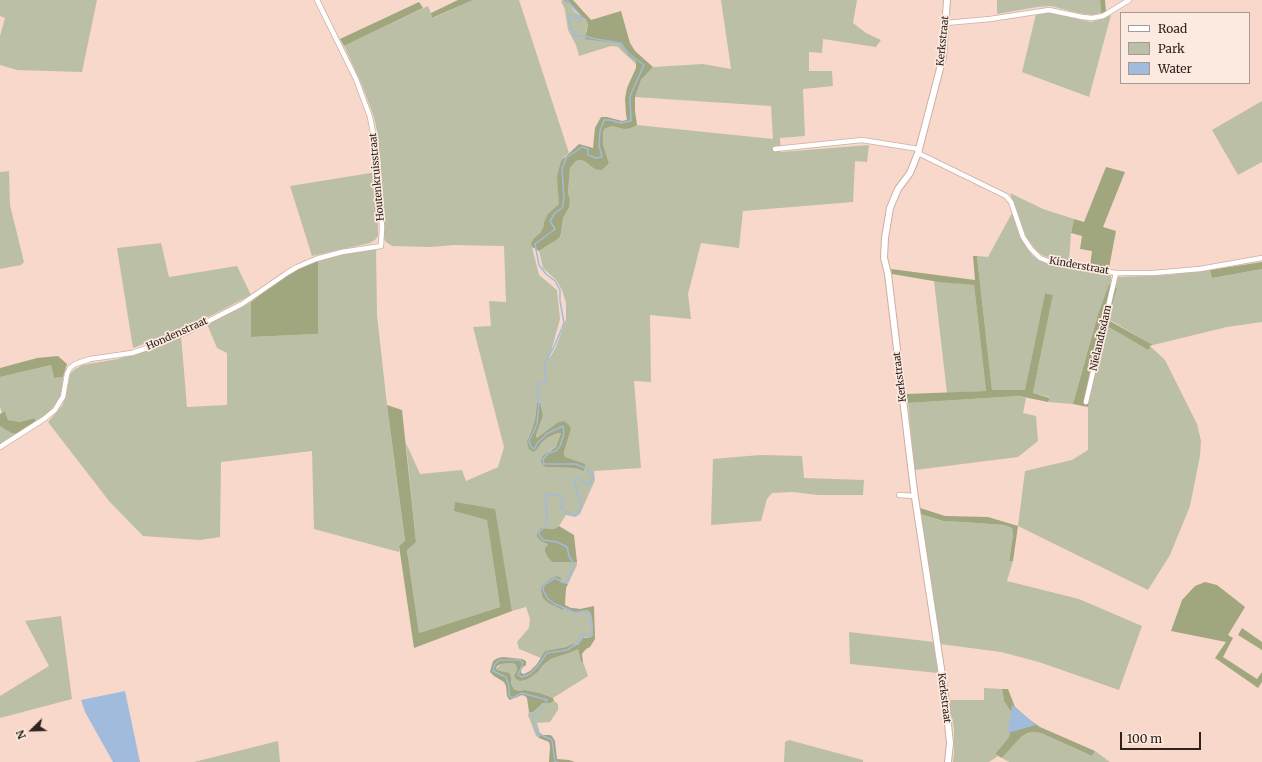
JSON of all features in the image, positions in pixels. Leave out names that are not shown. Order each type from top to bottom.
[{"type":"street","name":"Houtenkruisstraat","points":[[317,0],[356,79],[370,117],[378,159],[382,227],[380,246]]},
{"type":"street","name":"Kerkstraat","points":[[947,0],[944,57],[919,151],[910,173],[898,189],[890,208],[885,238],[884,258],[888,274],[915,496],[944,695],[950,743],[948,762]]},
{"type":"street","points":[[946,23],[990,19],[1049,10],[1092,18],[1103,16],[1129,0]]},
{"type":"street","name":"Kinderstraat","points":[[775,149],[862,140],[919,151],[1006,196],[1011,202],[1023,237],[1031,249],[1040,258],[1053,263],[1116,273],[1153,273],[1192,270],[1262,258]]},
{"type":"street","name":"Hondenstraat","points":[[0,447],[44,419],[55,410],[60,404],[67,374],[70,368],[75,364],[90,359],[132,353],[187,332],[242,304],[292,270],[316,258],[380,246]]},
{"type":"street","name":"Nielandtsdam","points":[[1086,402],[1116,273]]},
{"type":"street","points":[[899,495],[915,496]]},
{"type":"green space","points":[[0,0],[97,0],[82,72],[17,70],[0,65],[0,36],[5,18],[0,16]]},
{"type":"green space","points":[[458,0],[473,0],[432,18],[431,13]]},
{"type":"green space","points":[[473,0],[519,0],[569,153],[564,157],[559,204],[544,222],[540,233],[531,243],[539,275],[557,290],[560,319],[549,359],[556,347],[566,319],[566,303],[562,290],[556,280],[543,268],[539,251],[550,244],[561,233],[563,218],[569,208],[570,200],[568,193],[570,168],[576,161],[579,160],[584,161],[589,165],[609,163],[603,144],[604,129],[612,126],[631,128],[637,125],[773,139],[771,106],[635,97],[641,80],[653,67],[703,64],[731,69],[721,0],[857,0],[853,23],[866,33],[881,40],[876,47],[823,39],[822,53],[809,52],[809,71],[832,71],[833,86],[803,89],[805,136],[780,138],[781,152],[869,145],[867,162],[855,161],[853,202],[743,211],[739,248],[701,243],[688,294],[691,319],[650,315],[651,382],[634,381],[641,468],[594,471],[595,480],[580,514],[575,517],[566,515],[559,526],[554,529],[541,528],[548,544],[545,548],[545,552],[552,562],[577,562],[568,584],[559,582],[557,576],[550,604],[563,610],[564,607],[587,610],[590,612],[592,617],[593,635],[592,637],[585,637],[578,645],[572,644],[566,647],[545,651],[541,658],[519,649],[517,642],[529,628],[530,619],[526,607],[512,611],[494,509],[454,511],[487,519],[500,607],[419,633],[407,549],[416,542],[406,443],[420,474],[462,470],[466,481],[498,467],[504,447],[473,327],[491,326],[489,301],[506,302],[504,246],[392,246],[386,242],[384,238],[378,136],[374,117],[362,85],[344,46],[428,6],[433,18]],"holes":[[[537,404],[543,416],[536,435],[538,438],[543,433],[571,429],[564,452],[565,457],[572,460],[583,470],[575,468],[545,467],[543,465],[549,451],[556,447],[561,433],[547,438],[540,443],[538,448],[528,438],[535,420]]]},
{"type":"green space","points":[[561,0],[573,0],[591,20],[621,11],[630,43],[635,51],[653,67],[641,80],[635,97],[637,125],[625,129],[612,126],[604,129],[603,144],[609,163],[601,170],[595,169],[584,161],[579,160],[576,161],[570,168],[568,193],[570,200],[569,208],[563,218],[561,233],[559,238],[539,251],[532,247],[531,243],[543,228],[548,214],[559,204],[557,177],[561,161],[579,144],[593,148],[595,128],[601,117],[622,121],[627,120],[625,98],[627,88],[636,68],[636,61],[628,55],[620,44],[585,39],[588,25],[587,21],[580,17],[580,15],[566,1]]},
{"type":"green space","points":[[566,0],[575,12],[587,21],[588,25],[586,31],[608,42],[620,44],[628,55],[636,61],[636,64],[618,47],[611,46],[579,56],[576,45],[568,30],[565,10],[561,1]]},
{"type":"green space","points":[[997,0],[1100,0],[1101,13],[1092,15],[1051,6],[997,14]]},
{"type":"green space","points":[[1100,0],[1105,0],[1106,12],[1101,13]]},
{"type":"green space","points":[[419,2],[423,8],[344,46],[340,39]]},
{"type":"green space","points":[[1049,12],[1091,22],[1111,15],[1089,97],[1022,72],[1036,14]]},
{"type":"green space","points":[[1262,101],[1262,162],[1238,175],[1212,130]]},
{"type":"green space","points":[[1106,167],[1125,172],[1103,227],[1116,231],[1109,268],[1090,266],[1092,251],[1080,249],[1082,236],[1071,233],[1074,219],[1084,222]]},
{"type":"green space","points":[[9,171],[10,205],[24,262],[21,265],[0,269],[0,172]]},
{"type":"green space","points":[[377,172],[378,236],[375,240],[370,243],[312,256],[290,186]]},
{"type":"green space","points":[[1010,193],[1043,209],[1074,219],[1071,233],[1069,262],[1052,259],[1042,255],[1036,250],[1026,237]]},
{"type":"green space","points":[[1012,213],[1020,237],[1033,256],[1044,263],[1109,274],[1111,276],[1111,285],[1109,284],[1098,314],[1073,404],[1048,402],[1050,397],[1033,393],[1053,295],[1045,293],[1025,391],[992,390],[977,256],[988,257]]},
{"type":"green space","points":[[161,243],[169,277],[237,266],[251,295],[172,333],[133,348],[117,248]]},
{"type":"green space","points":[[376,248],[377,315],[405,542],[399,546],[399,552],[314,529],[312,451],[221,462],[220,537],[200,540],[143,536],[109,501],[48,422],[62,406],[66,396],[70,374],[74,370],[82,365],[118,359],[149,350],[181,336],[187,407],[227,405],[227,353],[217,348],[207,324],[251,302],[251,337],[318,334],[318,261],[347,253]]},
{"type":"green space","points":[[973,256],[977,256],[992,390],[1025,390],[1045,293],[1053,295],[1033,393],[1050,398],[1048,402],[1019,396],[908,403],[906,394],[986,391],[974,285],[939,282],[892,274],[891,269],[975,280]]},
{"type":"green space","points":[[318,261],[318,334],[251,337],[251,302],[297,268]]},
{"type":"green space","points":[[1262,262],[1262,269],[1212,278],[1210,270]]},
{"type":"green space","points":[[1262,269],[1262,322],[1227,327],[1153,345],[1108,319],[1117,288],[1115,287],[1118,277],[1168,275],[1210,270],[1212,278]]},
{"type":"green space","points":[[934,281],[974,285],[986,391],[947,393]]},
{"type":"green space","points":[[1109,284],[1117,288],[1108,320],[1153,345],[1149,346],[1151,347],[1148,350],[1107,326],[1088,407],[1073,404],[1098,314]]},
{"type":"green space","points":[[1107,326],[1148,350],[1151,347],[1165,360],[1197,424],[1201,441],[1200,456],[1190,506],[1170,555],[1148,590],[1018,526],[1025,471],[1072,460],[1088,450],[1088,407]]},
{"type":"green space","points":[[58,356],[67,364],[63,377],[54,378],[51,365],[0,377],[0,368],[37,358]]},
{"type":"green space","points":[[51,365],[54,378],[63,377],[62,392],[58,402],[45,416],[36,422],[33,418],[20,422],[8,420],[5,411],[2,413],[0,407],[0,377]]},
{"type":"green space","points":[[1019,396],[1026,398],[1023,413],[1036,416],[1038,441],[1018,457],[915,470],[908,403]]},
{"type":"green space","points":[[537,403],[540,403],[543,416],[536,435],[537,438],[557,423],[564,421],[571,429],[564,452],[565,457],[585,464],[584,471],[575,468],[545,467],[543,465],[541,461],[543,456],[556,447],[561,433],[547,438],[534,452],[529,449],[527,442],[535,420]]},
{"type":"green space","points":[[387,405],[402,410],[416,542],[407,550],[419,633],[500,607],[487,520],[454,511],[455,502],[495,509],[512,611],[414,648],[399,546],[405,541]]},
{"type":"green space","points":[[5,411],[8,420],[20,422],[34,418],[36,422],[16,434],[11,433],[0,426],[0,414]]},
{"type":"green space","points":[[0,426],[11,433],[16,434],[0,444]]},
{"type":"green space","points":[[760,455],[802,456],[804,478],[864,480],[863,495],[818,495],[792,492],[772,493],[767,499],[761,521],[711,525],[713,459]]},
{"type":"green space","points":[[920,508],[945,516],[988,517],[1018,526],[1013,561],[1009,561],[1013,535],[1012,528],[1004,525],[943,521],[920,514]]},
{"type":"green space","points":[[920,514],[942,521],[1004,525],[1012,528],[1013,535],[1009,560],[1013,561],[1007,581],[1079,599],[1142,626],[1119,690],[1039,662],[1001,652],[940,644]]},
{"type":"green space","points":[[559,526],[574,535],[577,562],[552,562],[545,552],[545,548],[548,544],[541,541],[537,536],[537,533],[541,528],[554,529]]},
{"type":"green space","points":[[557,576],[561,578],[560,582],[568,584],[566,588],[565,605],[571,608],[580,609],[594,606],[595,639],[590,647],[582,654],[583,662],[581,662],[578,649],[551,659],[544,664],[538,672],[528,679],[520,681],[516,679],[514,676],[517,670],[516,665],[512,663],[497,666],[496,669],[509,673],[511,677],[511,684],[514,689],[518,691],[525,690],[540,693],[553,698],[554,701],[550,703],[543,703],[533,712],[529,712],[527,698],[525,696],[522,695],[510,700],[509,699],[504,682],[490,672],[493,661],[503,657],[522,659],[526,661],[526,665],[521,670],[521,673],[524,674],[530,671],[537,664],[545,651],[566,647],[572,644],[578,645],[583,638],[592,637],[593,635],[592,617],[590,612],[587,610],[574,612],[564,607],[563,610],[550,604],[543,598],[541,590],[542,586],[550,579]]},
{"type":"green space","points":[[1205,582],[1217,585],[1245,607],[1228,635],[1233,638],[1223,657],[1257,679],[1262,672],[1262,682],[1258,688],[1215,658],[1226,642],[1171,631],[1182,600],[1195,586]]},
{"type":"green space","points":[[61,616],[72,699],[0,718],[0,696],[49,666],[25,621]]},
{"type":"green space","points":[[1242,628],[1262,642],[1262,650],[1238,635]]},
{"type":"green space","points":[[849,632],[934,642],[938,673],[850,664]]},
{"type":"green space","points":[[578,648],[581,662],[583,662],[588,676],[553,698],[540,693],[525,690],[518,691],[514,689],[511,684],[511,677],[509,674],[496,669],[501,664],[512,663],[516,665],[517,670],[514,676],[528,679],[538,672],[544,664],[551,659],[569,653]]},
{"type":"green space","points":[[984,688],[1002,689],[1004,701],[1013,715],[1009,737],[995,754],[998,756],[989,762],[953,762],[954,729],[948,700],[984,700]]},
{"type":"green space","points":[[1002,689],[1008,689],[1015,707],[1030,720],[1040,727],[1095,751],[1092,756],[1041,733],[1033,732],[1021,737],[1002,758],[995,754],[1009,737],[1013,715],[1004,701]]},
{"type":"green space","points":[[554,701],[558,704],[558,710],[550,722],[537,723],[540,733],[539,738],[536,736],[528,715],[529,712],[533,712],[543,703]]},
{"type":"green space","points":[[1033,732],[1041,733],[1092,756],[1095,751],[1110,762],[1009,762],[1002,758],[1021,737]]},
{"type":"green space","points":[[540,733],[543,735],[552,736],[555,741],[557,759],[575,762],[549,762],[549,742],[539,738]]},
{"type":"green space","points":[[789,740],[863,760],[863,762],[784,762],[785,742]]},
{"type":"green space","points":[[278,741],[280,762],[194,762]]},
{"type":"water","points":[[125,691],[140,762],[113,762],[85,712],[81,700]]},
{"type":"water","points":[[1012,705],[1036,725],[1008,733]]},
{"type":"waterway","points":[[558,762],[555,762],[552,740],[537,733],[534,722],[533,715],[542,709],[547,700],[522,693],[512,698],[509,695],[509,687],[506,677],[493,671],[495,664],[500,660],[520,660],[523,663],[518,675],[522,677],[530,674],[547,653],[567,650],[575,645],[582,636],[592,635],[592,625],[589,613],[584,611],[576,613],[555,604],[548,599],[543,590],[544,585],[555,578],[565,583],[571,574],[574,564],[569,556],[567,547],[557,542],[543,540],[538,533],[546,525],[547,515],[545,496],[550,494],[561,496],[563,500],[561,508],[570,514],[576,515],[581,507],[574,480],[577,478],[587,485],[591,483],[593,476],[587,469],[576,464],[544,464],[543,459],[549,453],[556,451],[560,446],[564,433],[563,426],[548,433],[538,442],[534,449],[531,447],[529,441],[537,424],[539,402],[537,393],[540,383],[546,382],[544,365],[554,347],[564,323],[560,301],[560,290],[555,281],[546,274],[539,265],[535,244],[555,229],[550,221],[555,213],[562,208],[564,199],[562,169],[566,158],[582,147],[588,149],[588,155],[596,158],[602,157],[599,145],[600,131],[604,120],[621,123],[631,121],[630,96],[644,65],[628,53],[621,43],[584,36],[575,36],[569,22],[570,15],[582,20],[582,17],[567,0]]}]
